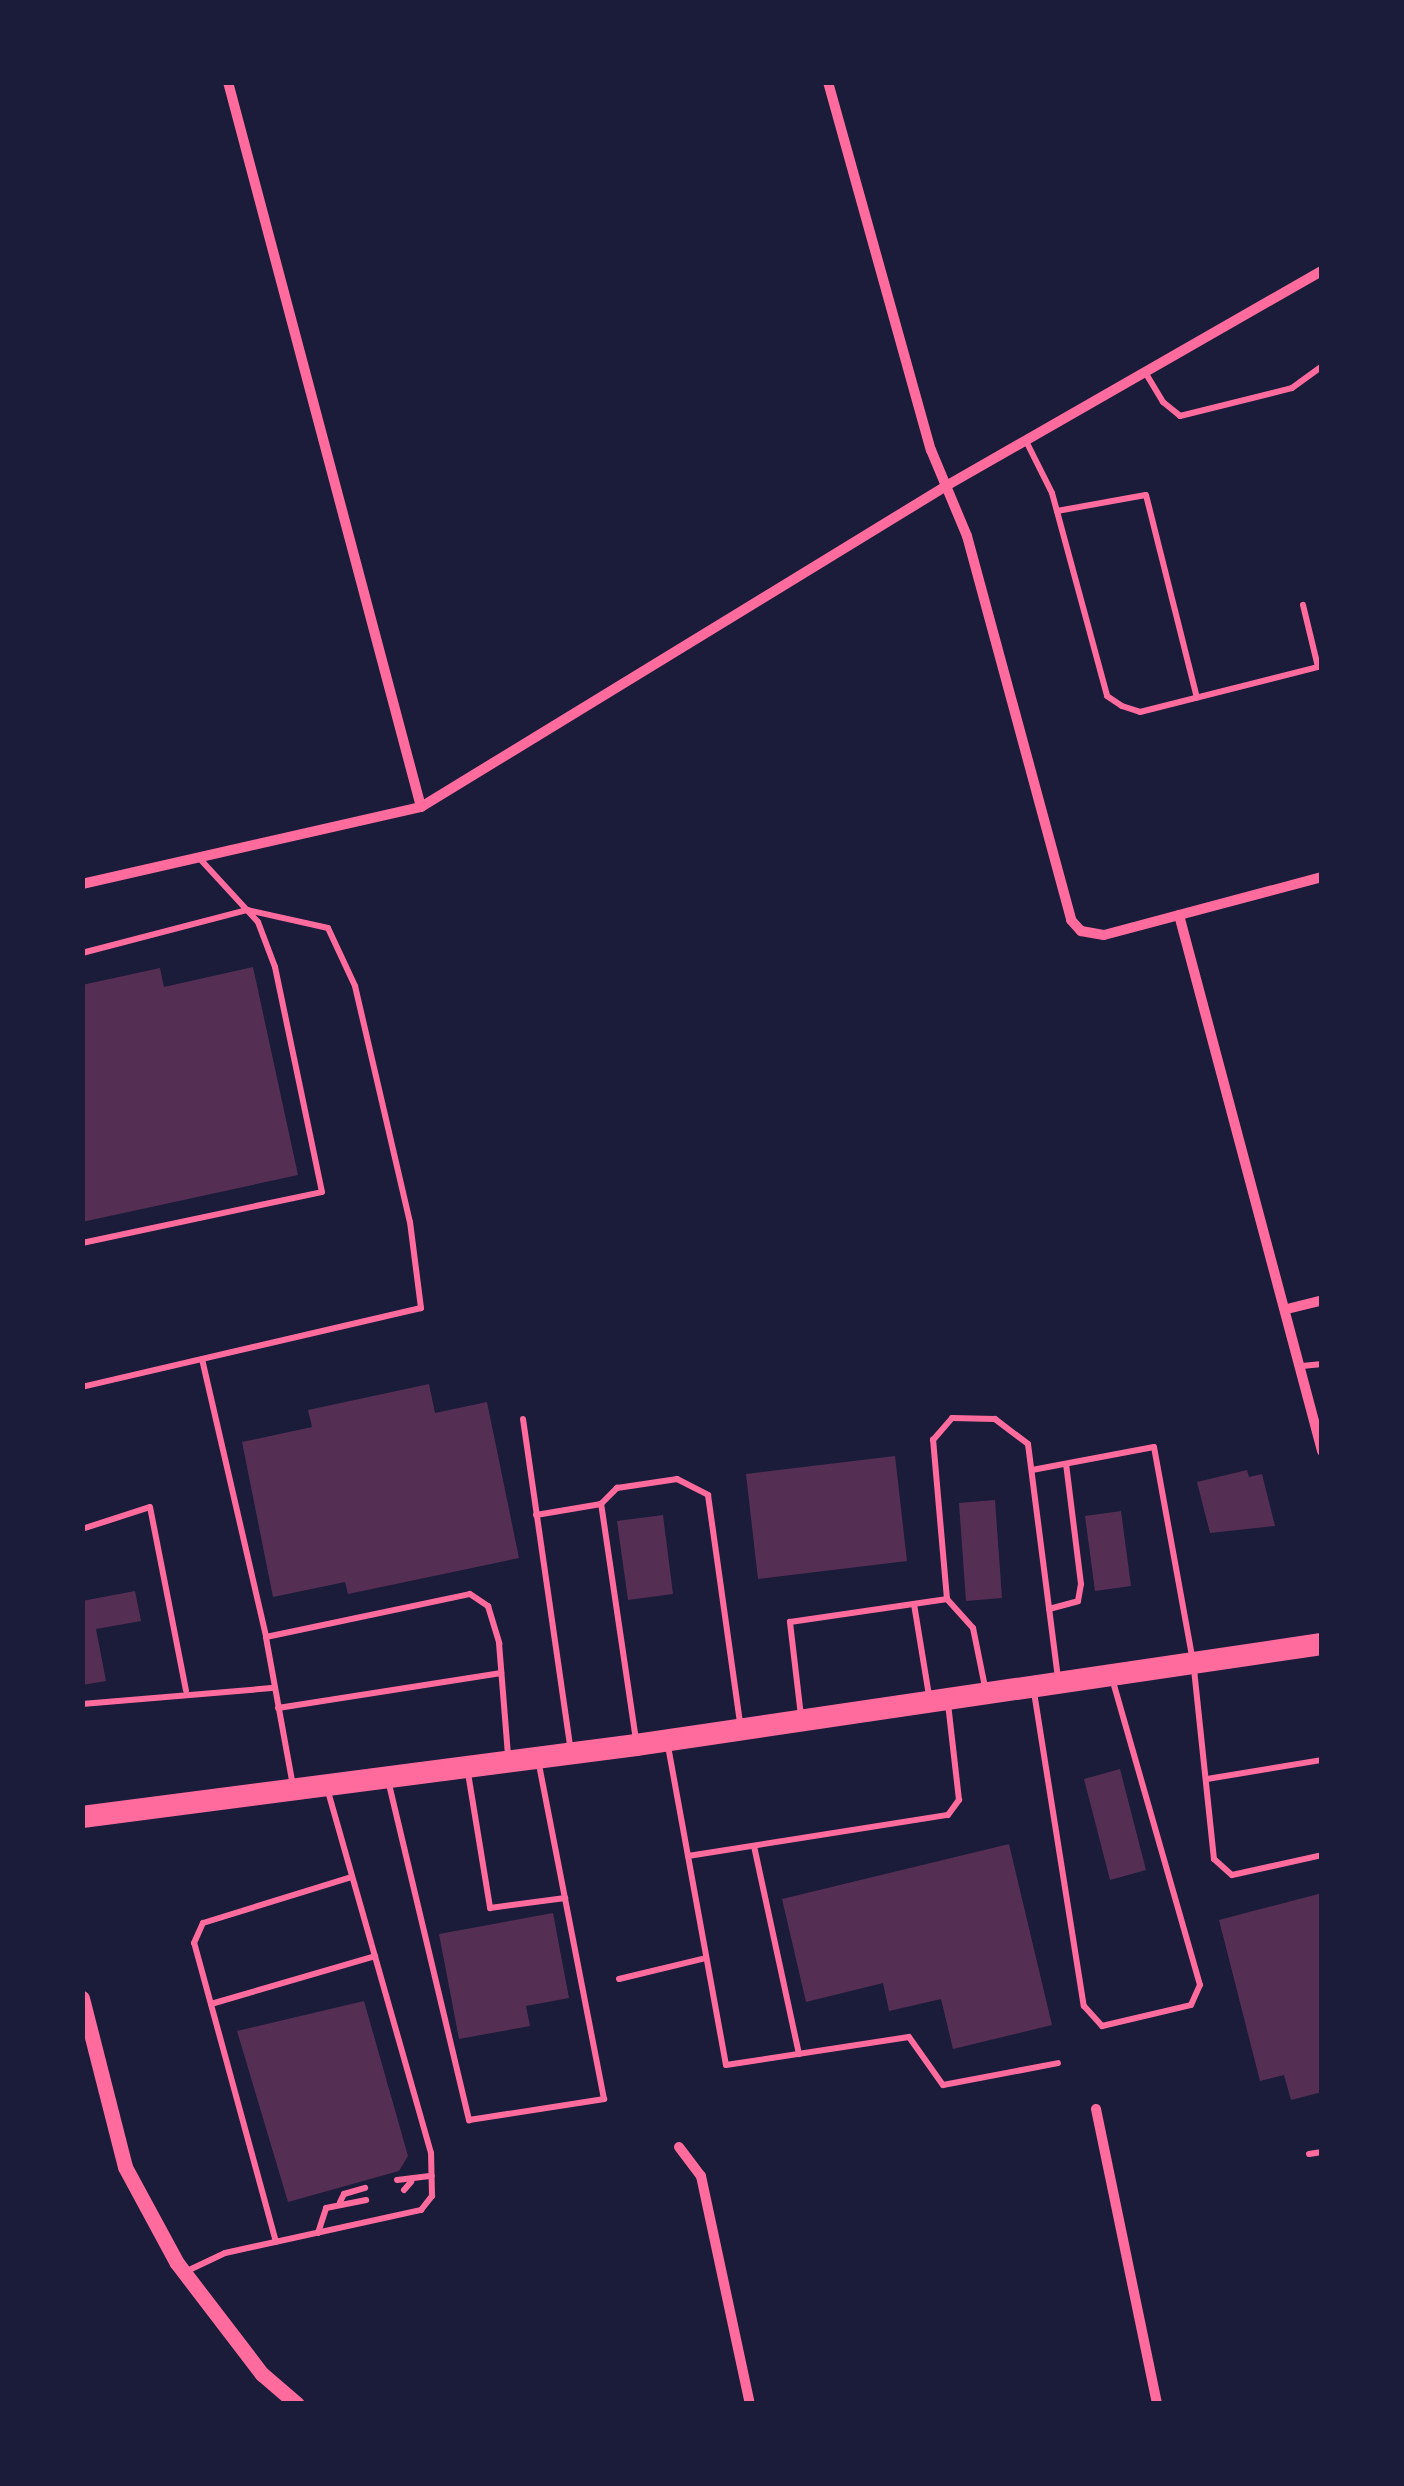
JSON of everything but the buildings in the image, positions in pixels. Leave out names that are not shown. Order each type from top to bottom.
[{"type":"highway","points":[[82,1816],[326,1788],[636,1745],[1110,1674],[1194,1666],[1322,1644]]},
{"type":"street","points":[[228,82],[421,807]]},
{"type":"street","points":[[828,82],[946,486],[967,536],[1071,920],[1081,931],[1104,934],[1322,877]]},
{"type":"street","points":[[82,884],[421,807],[946,486],[1320,275]]},
{"type":"street","points":[[1179,915],[1322,1452]]},
{"type":"street","points":[[1286,1309],[1322,1300]]},
{"type":"street","points":[[84,2008],[125,2167],[184,2273],[262,2374],[297,2404]]},
{"type":"street","points":[[1096,2110],[1157,2404]]},
{"type":"street","points":[[679,2147],[701,2176],[750,2404]]},
{"type":"lane","points":[[1146,372],[1163,402],[1180,416],[1292,388],[1322,366]]},
{"type":"lane","points":[[1025,440],[1057,511],[1106,696],[1140,712],[1318,667],[1303,605]]},
{"type":"lane","points":[[1057,511],[1146,495],[1198,698]]},
{"type":"lane","points":[[82,1243],[322,1192],[275,966],[248,910],[198,858]]},
{"type":"lane","points":[[82,953],[248,910],[328,928],[356,986],[410,1222],[422,1308],[82,1387]]},
{"type":"lane","points":[[202,1359],[266,1637],[294,1792]]},
{"type":"lane","points":[[1302,1366],[1322,1364]]},
{"type":"lane","points":[[986,1693],[973,1628],[948,1599],[933,1440],[952,1418],[995,1419],[1028,1444],[1058,1682]]},
{"type":"lane","points":[[524,1420],[572,1752]]},
{"type":"lane","points":[[1032,1470],[1154,1447],[1194,1666],[1214,1859],[1232,1875],[1322,1855]]},
{"type":"lane","points":[[1049,1609],[1078,1601],[1081,1584],[1066,1464]]},
{"type":"lane","points":[[536,1515],[601,1504],[617,1488],[678,1478],[708,1495],[741,1730]]},
{"type":"lane","points":[[601,1504],[636,1745]]},
{"type":"lane","points":[[82,1515],[84,1528],[150,1507],[186,1692]]},
{"type":"lane","points":[[266,1637],[470,1594],[488,1606],[501,1673],[508,1761]]},
{"type":"lane","points":[[802,1720],[790,1622],[948,1599]]},
{"type":"lane","points":[[688,1856],[948,1815],[959,1800],[914,1604]]},
{"type":"lane","points":[[278,1708],[501,1673]]},
{"type":"lane","points":[[1033,1686],[1084,2006],[1102,2026],[1191,2005],[1200,1985],[1110,1674]]},
{"type":"lane","points":[[82,1704],[186,1692],[274,1688]]},
{"type":"lane","points":[[667,1740],[726,2065],[909,2038],[944,2084],[1058,2063]]},
{"type":"lane","points":[[388,1779],[469,2120],[604,2099],[538,1757]]},
{"type":"lane","points":[[1206,1778],[1322,1760]]},
{"type":"lane","points":[[468,1767],[490,1908],[565,1898]]},
{"type":"lane","points":[[184,2273],[225,2253],[421,2210],[432,2196],[431,2152],[326,1788]]},
{"type":"lane","points":[[754,1846],[799,2054]]},
{"type":"lane","points":[[276,2242],[194,1943],[203,1923],[352,1877]]},
{"type":"lane","points":[[211,2004],[375,1956]]},
{"type":"lane","points":[[619,1979],[706,1958]]},
{"type":"lane","points":[[1310,2154],[1322,2152]]},
{"type":"lane","points":[[397,2180],[410,2182],[432,2176]]},
{"type":"lane","points":[[404,2190],[410,2182]]},
{"type":"lane","points":[[340,2202],[344,2194],[365,2188]]},
{"type":"lane","points":[[318,2232],[326,2208],[340,2202],[366,2200]]}]
